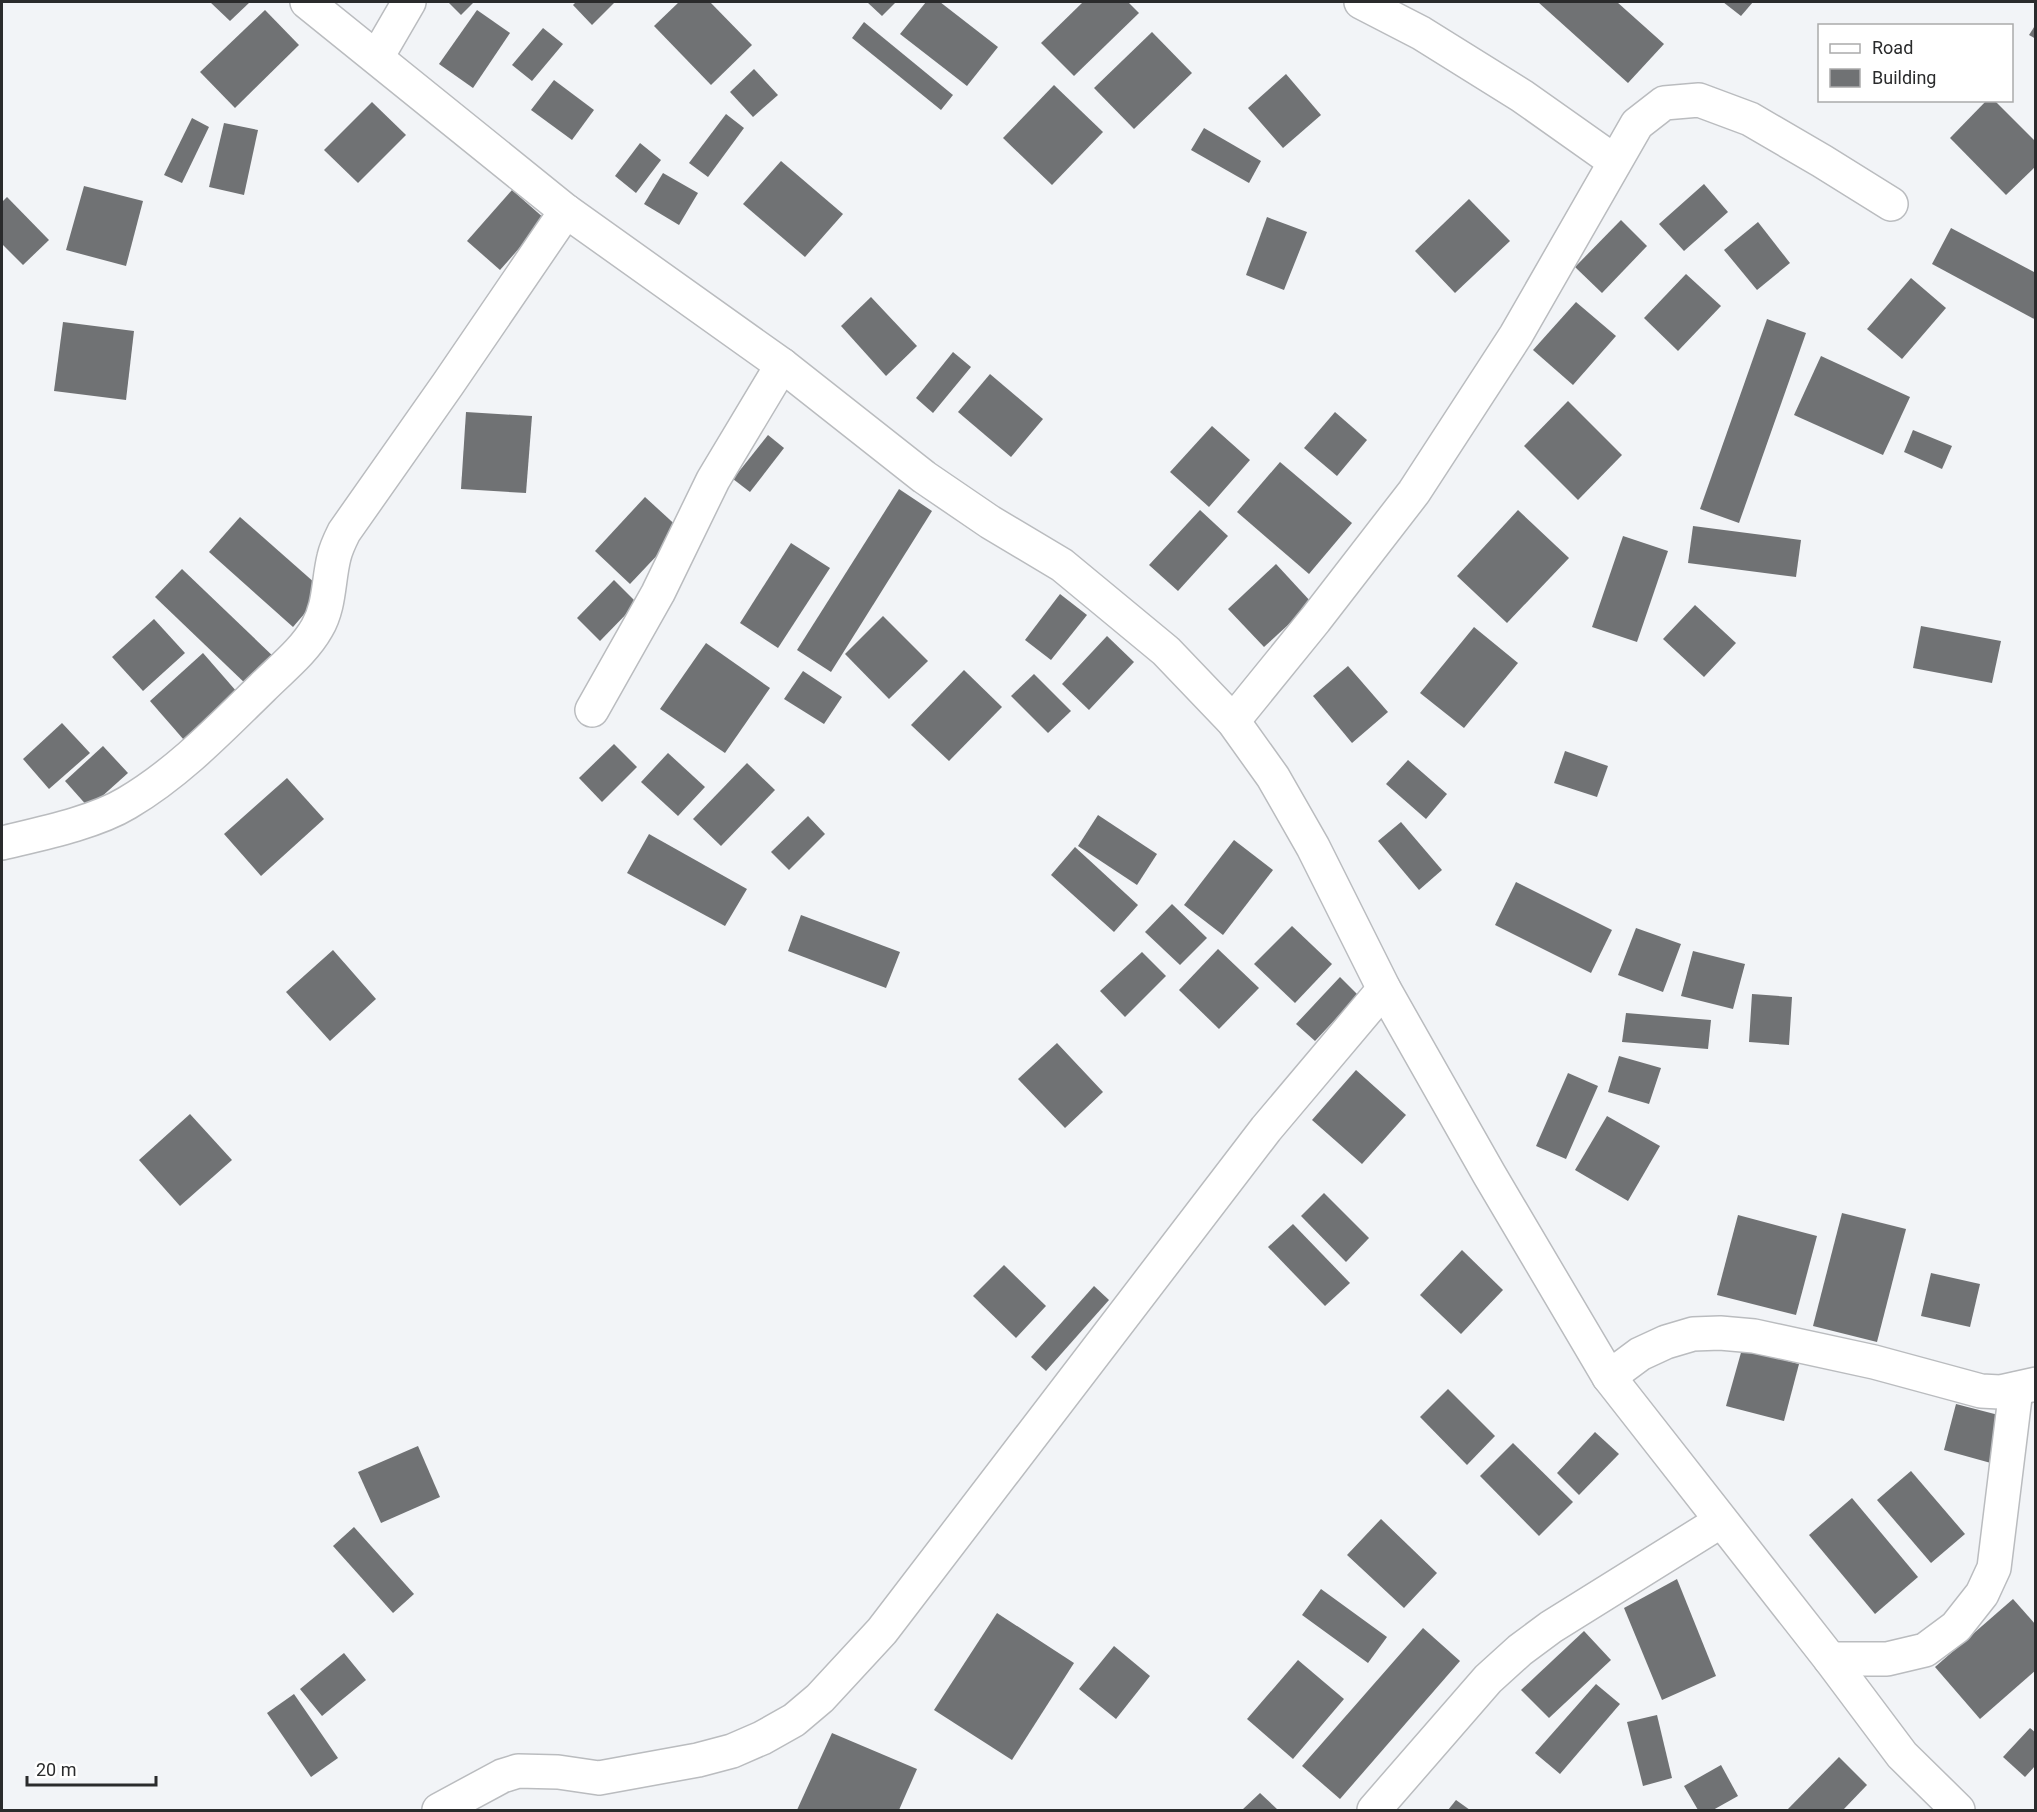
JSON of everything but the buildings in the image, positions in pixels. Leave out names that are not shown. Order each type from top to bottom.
[{"type":"street","points":[[307,2],[566,211],[782,365],[924,477],[990,522],[1062,565],[1166,651],[1233,721],[1273,777],[1313,846],[1384,989],[1488,1174],[1609,1377],[1830,1659],[1902,1755],[1958,1810]]},
{"type":"street","points":[[377,57],[409,2]]},
{"type":"street","points":[[1361,2],[1421,33],[1522,96],[1614,161]]},
{"type":"street","points":[[1233,721],[1316,620],[1414,492],[1516,335],[1637,124],[1664,103],[1699,100],[1750,119],[1891,204]]},
{"type":"street","points":[[2,843],[48,832],[126,804],[171,772],[228,721],[308,641],[322,618],[327,602],[334,557],[344,532],[566,211]]},
{"type":"street","points":[[592,710],[658,593],[713,480],[782,365]]},
{"type":"street","points":[[440,1810],[502,1776],[518,1771],[558,1772],[599,1778],[732,1752],[794,1720],[820,1698],[882,1631],[1266,1129],[1384,989]]},
{"type":"street","points":[[1609,1377],[1640,1354],[1666,1342],[1693,1334],[1720,1333],[1754,1336],[1874,1362],[1981,1390],[2000,1392],[2026,1387],[1994,1568],[1982,1594],[1956,1627],[1925,1650],[1887,1659],[1830,1659]]},
{"type":"street","points":[[1374,1810],[1488,1679],[1520,1650],[1551,1626],[1720,1521]]}]
